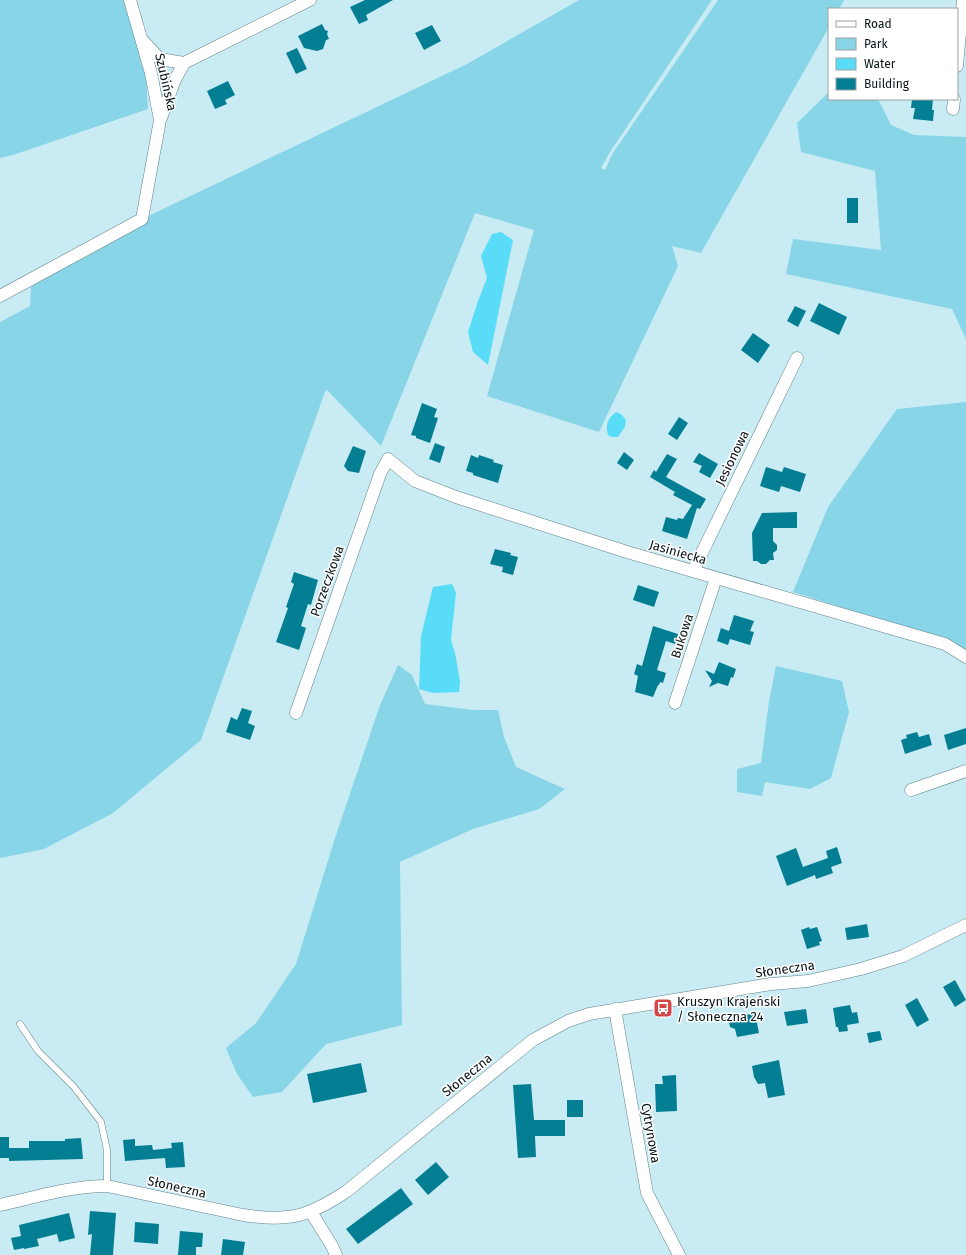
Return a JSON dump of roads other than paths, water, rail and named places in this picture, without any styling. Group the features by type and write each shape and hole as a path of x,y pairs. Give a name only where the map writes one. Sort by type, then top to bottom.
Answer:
{"street":[{"name":"Szubińska","path":"0,296 71,256 142,219 160,120 151,73 130,0"},
{"path":"160,120 174,82 184,63 310,0"},
{"path":"958,55 963,0"},
{"path":"142,40 160,59 184,63"},
{"name":"Jesionowa","path":"692,571 797,358"},
{"name":"Jasiniecka","path":"388,459 415,481 456,497 627,552 945,644 966,657"},
{"name":"Porzeczkowa","path":"296,713 380,474 388,459"},
{"name":"Bukowa","path":"676,703 716,578"},
{"path":"911,790 966,772"},
{"name":"Słoneczna","path":"0,1205 62,1190 87,1186 107,1186 243,1216 286,1218 311,1212 324,1206 355,1185 488,1075 533,1040 568,1020 615,1009 771,984 808,981 861,970 903,956 966,925"},
{"name":"Cytrynowa","path":"615,1009 647,1193 679,1255"},
{"path":"311,1212 336,1255"}],"lane":[{"path":"20,1024 38,1051 74,1087 101,1122 107,1150 107,1186"}],"water":[{"path":"501,232 513,240 488,365 473,352 468,332 487,278 481,256 492,234"},
{"path":"616,412 621,414 626,420 625,427 618,437 611,437 608,435 607,425 609,419"},
{"path":"452,584 456,593 451,640 460,681 459,692 433,693 419,689 421,636 433,587"}],"place":[{"name":"Kruszyn Krajeński / Słoneczna 24","path":"663,1008"}]}
